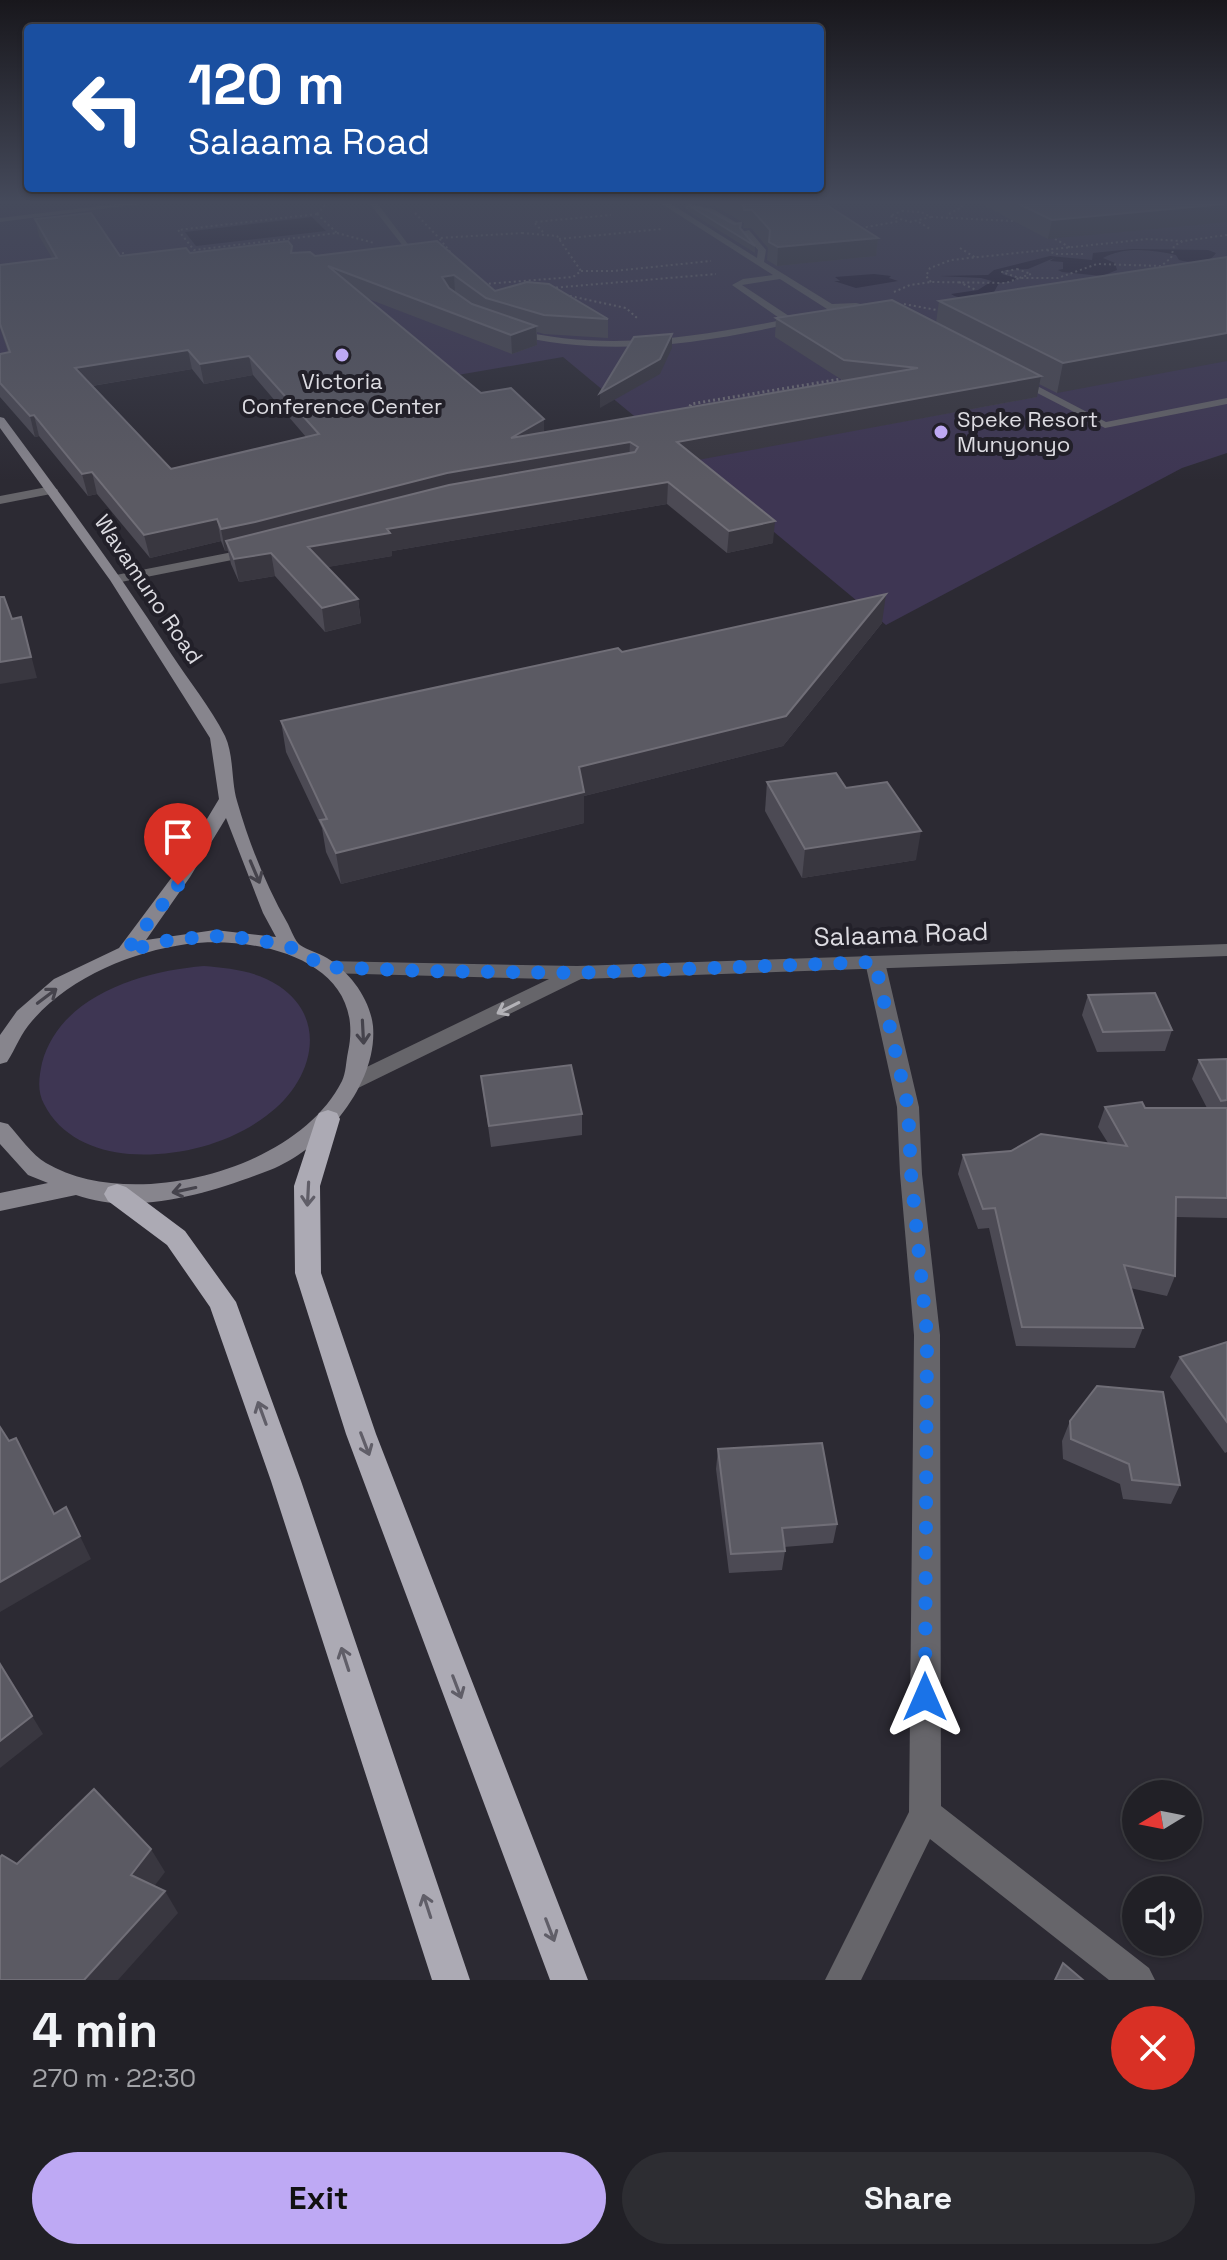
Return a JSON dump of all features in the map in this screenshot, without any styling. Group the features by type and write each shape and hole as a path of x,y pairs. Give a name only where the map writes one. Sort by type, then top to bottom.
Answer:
{"highway":[{"path":"328,1119 307,1186 308,1273 361,1434 569,1980"},
{"path":"117,1194 176,1238 222,1302 286,1481 451,1980"}],"main road":[{"name":"Wavamuno Road","path":"0,420 116,579 218,738 228,799 247,855 272,913 292,948"},
{"path":"126,951 162,908 228,799"},
{"path":"0,1057 6,1041 36,1004 77,974 126,951 170,940 213,936 255,939 292,948 326,967 350,989 363,1017 364,1049 354,1082 328,1119 287,1152 235,1177 176,1192 117,1194 75,1186 43,1173 18,1155 0,1130"},
{"path":"0,1202 75,1186"}],"street":[{"path":"0,500 52,490"},
{"name":"Salaama Road","path":"326,967 577,973 1227,950"},
{"path":"843,1980 925,1814 927,1335 911,1174 908,1107 875,962"},
{"name":"Salaama Road","path":"354,1082 577,973"},
{"path":"925,1814 1137,1980"}],"lane":[{"path":"753,296 790,321"},
{"path":"812,296 830,307"},
{"path":"496,327 560,345 603,346 706,337 790,321 830,307 856,306 889,312"},
{"path":"1002,371 1105,425 1227,401"},
{"path":"116,579 261,551"}],"path":[{"path":"567,296 626,308 644,325"},
{"path":"896,301 939,311 952,318"},
{"path":"939,311 951,309"},
{"path":"687,413 691,404 857,376"},
{"path":"784,388 793,394"}],"shaded area":[{"path":"0,296 1227,296 1227,453 1182,468 886,625 563,357 446,377 248,333 0,373"},
{"path":"204,966 243,971 270,981 295,1000 305,1017 310,1034 309,1052 304,1070 282,1103 235,1135 201,1147 165,1153 129,1154 103,1149 79,1140 59,1125 42,1099 39,1079 52,1040 66,1020 85,1004 131,981"}],"building":[{"path":"0,296 365,296 481,393 511,388 544,419 511,438 918,368 844,360 776,318 892,300 1041,376 677,442 775,521 729,531 668,482 387,529 390,533 308,547 358,599 322,608 271,553 234,559 226,541 449,485 635,452 638,447 630,442 447,473 221,529 217,519 144,535 92,472 82,474 34,415 30,416 0,383 0,354 10,352 0,324","holes":["188,350 200,364 249,356 319,434 171,469 75,368"]},
{"path":"409,296 461,296 472,304 536,326 511,335"},
{"path":"484,296 570,296 608,319 544,315"},
{"path":"969,296 1227,296 1227,333 1063,363 939,301"},
{"path":"672,334 660,359 600,393 634,337"},
{"path":"886,594 786,716 579,767 584,792 336,853 320,820 327,819 281,721 618,648 622,652"},
{"path":"0,597 4,597 12,619 21,617 31,657 0,662"},
{"path":"836,773 846,788 887,782 921,831 805,849 767,782"},
{"path":"1155,993 1172,1030 1103,1032 1088,995"},
{"path":"1227,1059 1227,1100 1221,1101 1199,1060"},
{"path":"571,1065 582,1114 489,1126 481,1076"},
{"path":"1142,1102 1145,1108 1227,1108 1227,1198 1176,1197 1175,1276 1124,1265 1143,1328 1022,1327 995,1208 983,1209 963,1155 1011,1151 1041,1134 1127,1146 1105,1107"},
{"path":"1227,1342 1227,1422 1180,1357"},
{"path":"1097,1386 1163,1392 1180,1485 1132,1480 1129,1464 1071,1439 1070,1421"},
{"path":"0,1427 9,1441 16,1438 54,1514 66,1507 80,1536 0,1582"},
{"path":"822,1443 837,1524 782,1528 785,1551 731,1554 718,1449"},
{"path":"0,1664 32,1716 0,1741"},
{"path":"94,1789 151,1849 131,1875 165,1891 84,1980 0,1980 0,1857 2,1855 17,1864"},
{"path":"1063,1963 1083,1980 1055,1980"}],"place":[{"name":"Victoria Conference Center","path":"342,355"},
{"name":"Speke Resort Munyonyo","path":"941,432"}],"route":[{"path":"178,885 126,951 170,940 213,936 255,939 292,948 326,967 422,971 577,973 875,962 908,1107 911,1174 927,1335 925,1697"}]}
